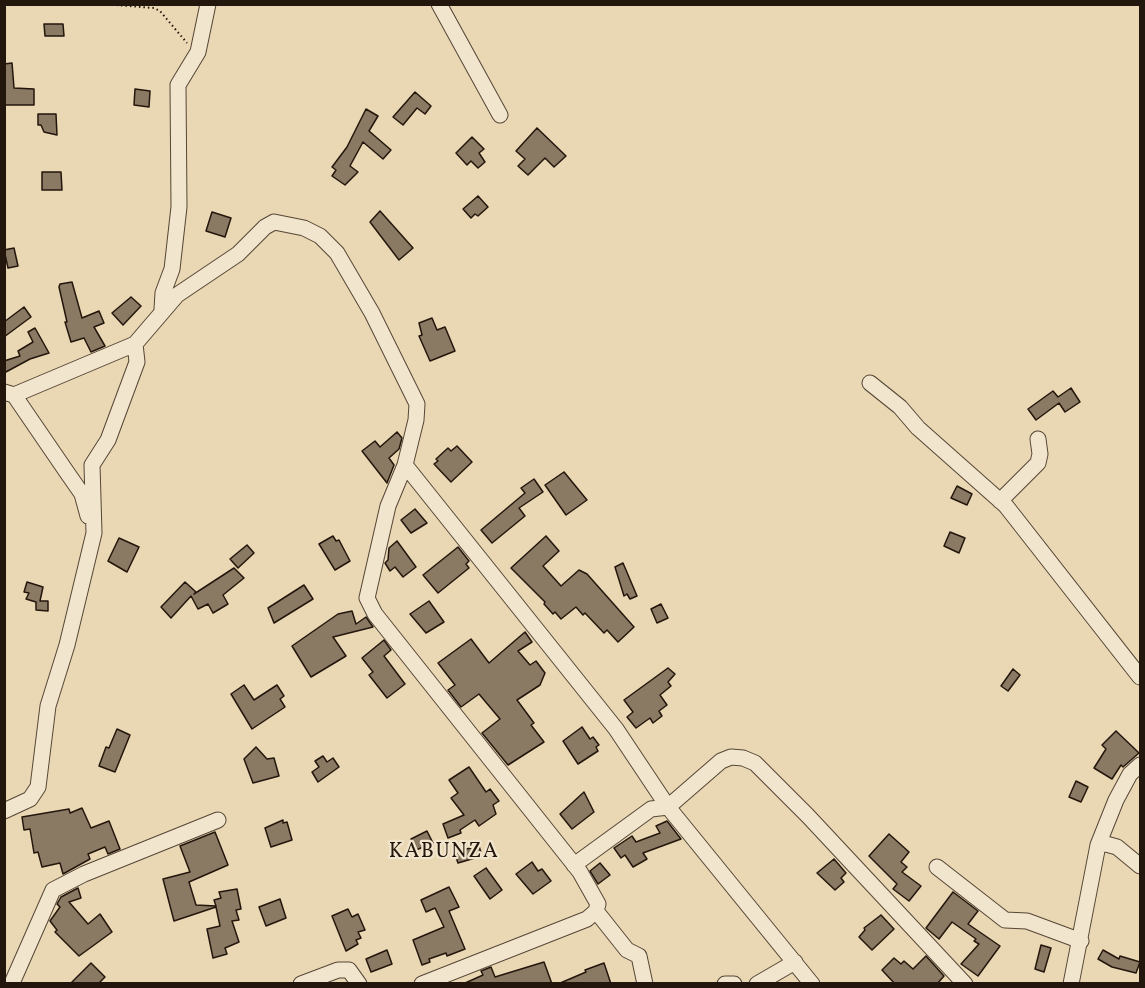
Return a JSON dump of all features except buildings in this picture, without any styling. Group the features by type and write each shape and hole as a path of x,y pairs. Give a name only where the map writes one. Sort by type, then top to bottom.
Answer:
{"street":[{"path":"162,309 163,293 172,268 179,207 177,93 181,79 197,54 208,4"},
{"path":"439,4 500,116"},
{"path":"94,533 82,494 9,394 135,344 162,309 177,295 238,254 274,222 291,224 320,236 337,253 372,313 417,404 416,420 405,465 388,506 367,598 375,614 574,866 598,904 596,911 587,919 422,984"},
{"path":"4,812 30,799 38,787 48,706 67,645 94,533 92,465 108,440 137,362 135,344"},
{"path":"870,382 900,407 918,429 1000,501 1140,677"},
{"path":"1000,501 1038,463 1040,454 1038,439"},
{"path":"405,465 616,729 668,807 812,984"},
{"path":"574,866 651,809 668,807 721,761 731,757 754,763 808,816 965,984"},
{"path":"1071,984 1098,845 1116,800 1130,774 1140,765"},
{"path":"4,975 13,983 53,890 84,874 218,820"},
{"path":"1098,845 1106,844 1117,847 1140,866"},
{"path":"937,867 1005,920 1027,921 1081,941"},
{"path":"596,911 627,950 639,957 645,984"},
{"path":"757,984 795,963"},
{"path":"301,984 338,970 349,970 355,973 359,984"},
{"path":"725,984 734,984"}],"path":[{"path":"103,4 153,8 160,11 197,54"}],"district":[{"name":"KABUNZA","path":"444,853"}]}
